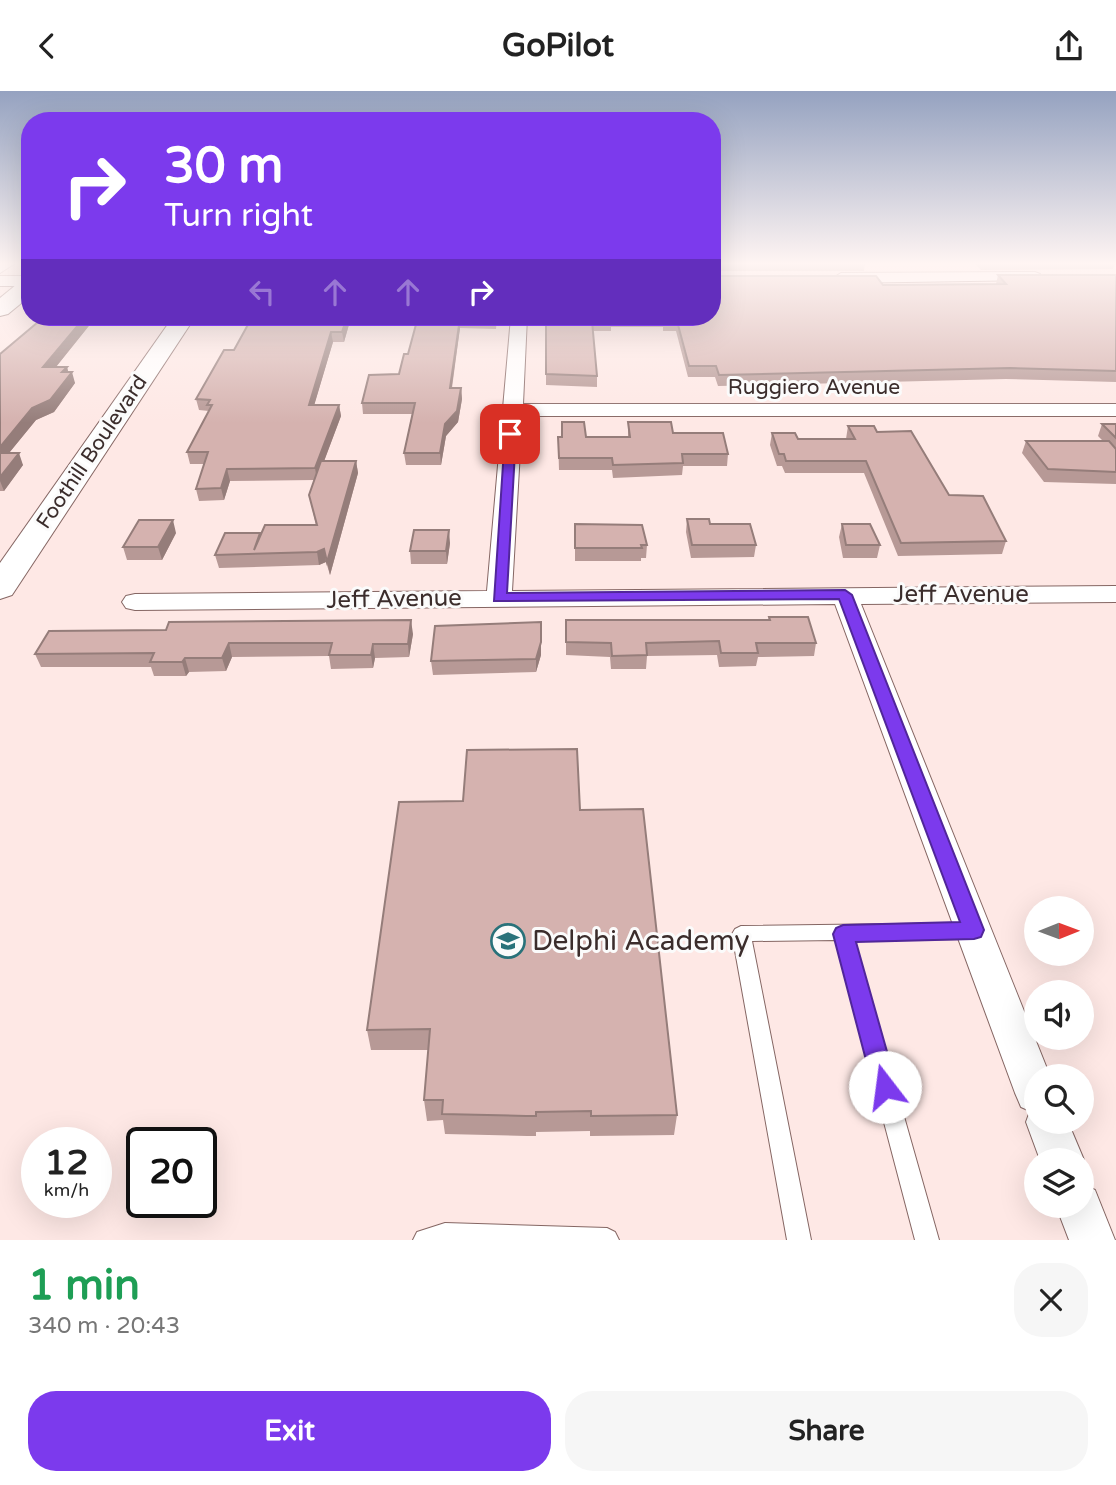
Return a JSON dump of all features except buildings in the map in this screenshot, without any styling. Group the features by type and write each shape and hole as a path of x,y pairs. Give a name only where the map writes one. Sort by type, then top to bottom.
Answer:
{"main road":[{"name":"Foothill Boulevard","path":"0,588 178,326"}],"street":[{"path":"499,598 518,326"},
{"name":"Ruggiero Avenue","path":"512,409 1116,410"},
{"name":"Jeff Avenue","path":"135,602 1116,594"},
{"path":"845,595 1025,1064"},
{"path":"1084,1218 1092,1240"}],"lane":[{"path":"799,1240 741,934 974,930"},
{"path":"843,934 927,1240"},
{"path":"425,1240 445,1235 607,1240"}],"place":[{"name":"Delphi Academy","path":"508,941"}],"route":[{"path":"510,434 499,598 845,595 974,930 843,934 885,1087"}]}
